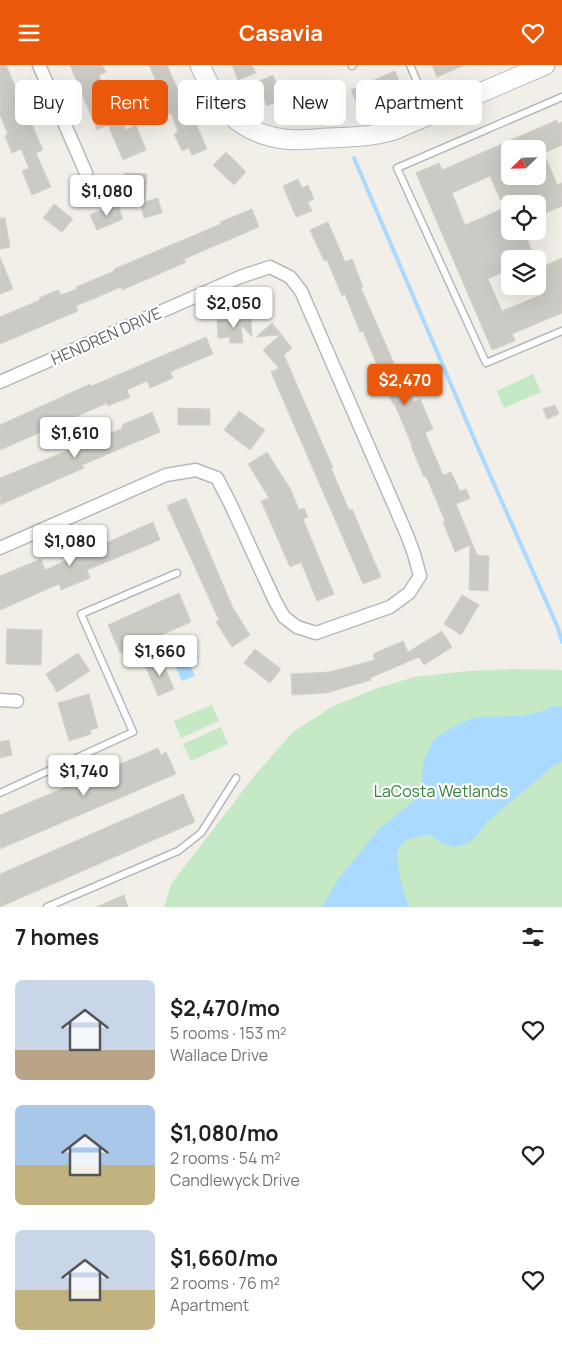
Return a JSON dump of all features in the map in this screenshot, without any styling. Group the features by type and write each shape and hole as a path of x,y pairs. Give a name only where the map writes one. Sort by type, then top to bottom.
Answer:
{"street":[{"path":"39,65 86,173"},
{"path":"200,65 214,96 232,117 256,131 285,139 379,135 402,125"},
{"path":"482,90 522,72 545,65"},
{"name":"HENDREN DRIVE","path":"0,383 240,277 270,267 290,277 301,291 407,535 420,576 409,593 390,607 316,633 297,627 284,617 217,478 196,470 166,475 0,548"},
{"path":"0,700 17,701"}],"lane":[{"path":"410,65 416,80"},
{"path":"562,97 397,168 486,363 562,331"},
{"path":"0,793 133,732 81,614 177,573"},
{"path":"46,907 178,851 200,833 236,778"}],"green space":[{"path":"533,374 541,392 504,408 497,391"},
{"name":"LaCosta Wetlands","path":"514,669 562,670 562,907 164,907 171,884 255,775 293,732 332,707 372,690 414,677 468,671"},
{"path":"212,705 219,721 181,738 174,721"},
{"path":"221,727 228,744 191,761 183,744"}],"water":[{"path":"194,646 199,657 188,661 195,676 182,681 171,657"},
{"path":"553,706 562,707 562,762 551,768 488,821 474,839 466,844 455,847 441,843 431,835 423,835 406,840 397,851 400,880 409,907 320,907 339,878 379,829 421,795 423,763 434,739 458,724 476,717 521,716 544,711"}],"building":[{"path":"0,65 6,65 15,86 15,125 32,125 43,150 36,153 51,187 32,195 22,171 29,168 21,149 12,153 5,136 8,134 0,115"},
{"path":"70,65 102,65 106,72 99,75 101,80 92,80 92,118 82,94 82,80 76,80"},
{"path":"149,65 167,65 178,90 178,125 196,125 207,149 192,155 189,148 182,151 174,134 178,132 171,113 168,114 168,80 156,80"},
{"path":"232,65 252,65 256,73 238,80"},
{"path":"432,65 465,65 437,77"},
{"path":"395,71 399,80 374,80"},
{"path":"273,75 275,80 274,103 267,106 264,99 264,80 262,80"},
{"path":"356,88 356,101 351,90"},
{"path":"557,120 558,124 562,122 562,145 546,152 546,140 511,140"},
{"path":"95,125 108,125 97,130"},
{"path":"108,125 124,125 126,130 136,125 146,150 123,160"},
{"path":"501,144 501,185 546,185 546,158 557,185 562,183 562,206 546,213 546,195 501,195 501,201 490,176 452,193 465,225 501,209 501,240 528,240 531,250 501,250 501,273 488,279 502,311 541,295 546,295 546,265 562,258 562,313 512,334 515,341 492,350 416,173 439,163 442,170"},
{"path":"226,152 246,172 234,185 213,165"},
{"path":"125,173 147,174 145,200 123,198"},
{"path":"298,179 302,188 308,185 314,199 308,202 312,211 296,217 283,186"},
{"path":"158,198 162,213 144,218 140,203"},
{"path":"117,203 123,219 97,230 90,215"},
{"path":"54,204 73,219 62,232 43,218"},
{"path":"252,209 259,227 184,259 186,262 150,278 122,290 121,287 76,306 78,311 0,344 0,317 58,290 61,295 77,289 76,287 114,271 114,269"},
{"path":"0,218 5,218 10,247 0,249"},
{"path":"328,222 345,262 352,259 363,287 361,288 396,368 399,367 414,402 420,399 433,429 425,433 443,475 451,472 460,491 466,489 470,498 456,504 477,555 489,556 488,591 469,590 470,545 455,552 443,522 445,521 426,476 424,477 363,331 360,332 345,294 342,296 327,260 324,261 310,230"},
{"path":"0,257 13,289 0,294"},
{"path":"251,318 252,337 241,325 243,343 230,343 230,337 218,338 217,320"},
{"path":"272,323 292,348 284,355 349,510 352,509 381,577 363,584 271,372 279,368 263,350 280,335 256,337"},
{"path":"206,337 213,354 170,372 173,378 150,388 147,381 127,390 130,397 108,406 107,403 0,450 0,425 90,384 92,386"},
{"path":"555,405 559,414 547,419 543,409"},
{"path":"178,408 210,409 210,425 178,425"},
{"path":"239,411 265,430 250,450 224,430"},
{"path":"152,412 160,432 82,465 84,468 0,505 0,478 123,428 122,425"},
{"path":"267,452 291,490 299,510 304,508 308,517 303,519 334,594 317,601 301,562 290,567 261,501 269,498 248,464"},
{"path":"186,498 233,608 250,635 232,647 216,622 219,620 167,506"},
{"path":"153,522 160,540 87,570 90,578 61,590 59,584 0,610 0,576 41,559 45,570"},
{"path":"179,593 191,622 120,653 108,625"},
{"path":"462,595 479,605 461,635 444,624"},
{"path":"7,629 42,630 41,665 6,664"},
{"path":"442,631 452,647 424,665 419,657 370,678 371,680 326,693 292,695 291,674 329,672 375,660 373,654 403,641 408,652"},
{"path":"255,649 281,669 270,683 244,663"},
{"path":"78,653 90,671 57,692 46,674"},
{"path":"161,658 174,689 158,696 145,665"},
{"path":"89,694 98,728 90,730 91,734 69,741 58,703"},
{"path":"9,740 12,755 0,758 0,742"},
{"path":"158,748 161,755 166,752 176,774 0,849 0,815"},
{"path":"183,794 195,822 0,907 0,874"},
{"path":"124,895 128,907 96,907"}],"waterway":[{"path":"354,158 482,457 558,628 562,642"}]}
